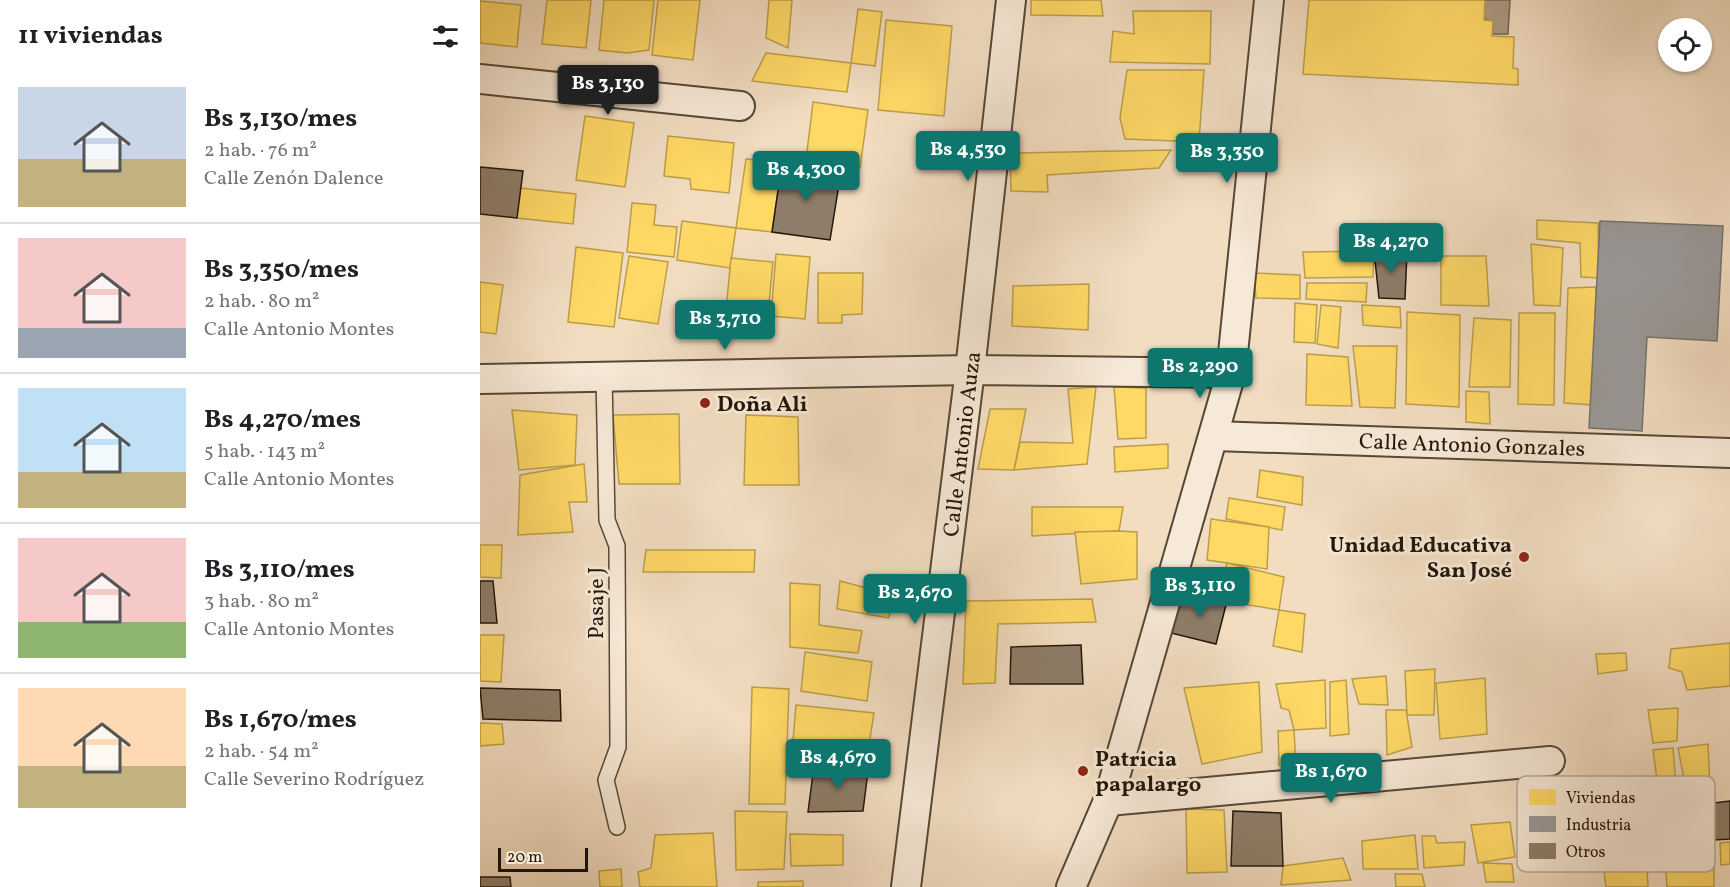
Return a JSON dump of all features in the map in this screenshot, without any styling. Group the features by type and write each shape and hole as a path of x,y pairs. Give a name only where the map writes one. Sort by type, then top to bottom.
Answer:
{"street":[{"name":"Calle Antonio Auza","path":"906,887 970,370 1011,0"},
{"path":"1071,887 1107,801 1231,373 1269,0"},
{"path":"480,79 740,106"},
{"path":"480,379 970,370 1231,373"},
{"name":"Calle Antonio Gonzales","path":"1214,436 1730,453"},
{"path":"1107,801 1550,761"}],"lane":[{"name":"Pasaje J","path":"604,377 608,520 616,546 618,747 606,780 617,827"}],"shaded area":[{"path":"1483,0 1510,0 1508,34 1486,34"}],"building: Viviendas":[{"path":"547,0 591,0 586,48 542,44"},
{"path":"604,0 654,0 649,50 627,53 599,50"},
{"path":"658,0 700,0 693,60 652,55"},
{"path":"769,0 792,0 788,48 766,38"},
{"path":"1031,0 1101,0 1103,16 1031,15"},
{"path":"1309,0 1485,0 1484,20 1493,21 1492,36 1514,37 1513,68 1518,69 1518,85 1303,74"},
{"path":"480,1 521,5 517,47 480,43"},
{"path":"858,9 882,12 875,66 851,63"},
{"path":"1133,11 1211,11 1210,64 1110,62 1113,31 1134,34"},
{"path":"886,20 952,26 944,116 878,110"},
{"path":"766,53 851,63 847,92 752,81"},
{"path":"1127,70 1204,70 1199,142 1125,139 1120,118"},
{"path":"813,102 868,110 860,168 806,160"},
{"path":"585,116 634,123 625,187 576,180"},
{"path":"668,136 734,143 729,193 691,189 690,179 664,176"},
{"path":"1171,150 1159,168 1047,175 1048,192 1011,191 1010,153"},
{"path":"746,159 782,163 772,232 736,228"},
{"path":"520,188 576,194 573,224 517,218"},
{"path":"632,203 656,205 654,225 677,227 674,257 627,252"},
{"path":"1537,220 1598,223 1599,278 1581,277 1580,243 1537,239"},
{"path":"682,221 736,228 730,268 677,260"},
{"path":"1531,244 1563,248 1560,306 1534,305"},
{"path":"576,247 623,253 614,327 568,322"},
{"path":"1374,251 1373,277 1305,278 1303,252"},
{"path":"776,254 810,257 805,319 771,316"},
{"path":"629,256 668,262 658,324 619,318"},
{"path":"1441,256 1486,256 1489,306 1441,305"},
{"path":"731,258 773,262 767,324 725,320"},
{"path":"818,273 863,273 862,314 842,315 842,323 818,323"},
{"path":"1254,273 1300,275 1300,299 1256,298"},
{"path":"480,282 503,285 496,334 480,332"},
{"path":"1307,283 1367,283 1366,302 1306,299"},
{"path":"1089,284 1088,330 1012,326 1013,286"},
{"path":"1596,287 1593,405 1564,403 1568,288"},
{"path":"1295,303 1317,305 1315,343 1294,342"},
{"path":"1321,305 1341,307 1338,348 1317,344"},
{"path":"1362,305 1400,307 1401,328 1363,325"},
{"path":"1407,312 1460,315 1459,407 1406,404"},
{"path":"1519,313 1555,313 1554,405 1518,404"},
{"path":"1474,318 1511,320 1510,387 1469,387"},
{"path":"1353,346 1397,346 1395,408 1360,407"},
{"path":"1307,354 1348,357 1352,406 1306,405"},
{"path":"1096,387 1087,464 1014,470 1020,442 1073,443 1068,389"},
{"path":"1114,387 1146,388 1146,438 1118,439"},
{"path":"1466,391 1489,392 1490,424 1466,422"},
{"path":"990,409 1026,409 1014,470 978,469"},
{"path":"512,410 577,415 575,465 519,470"},
{"path":"679,414 680,484 619,484 613,415"},
{"path":"746,415 798,417 799,485 744,485"},
{"path":"1168,444 1168,468 1115,472 1114,447"},
{"path":"584,464 587,502 569,502 573,532 518,535 520,475"},
{"path":"1260,470 1303,477 1302,505 1257,497"},
{"path":"1229,498 1285,507 1282,530 1226,519"},
{"path":"1032,507 1123,507 1119,531 1032,536"},
{"path":"1211,519 1269,527 1267,569 1207,560"},
{"path":"1075,532 1137,532 1137,579 1081,584"},
{"path":"480,545 502,545 501,578 480,577"},
{"path":"646,550 755,550 754,572 643,572"},
{"path":"1227,563 1284,577 1279,610 1218,600"},
{"path":"840,581 893,595 889,618 837,609"},
{"path":"790,583 820,585 819,625 862,631 858,653 790,647"},
{"path":"1092,599 1096,622 998,624 995,683 963,684 966,601"},
{"path":"1279,610 1305,614 1302,652 1273,646"},
{"path":"480,635 504,635 501,682 480,681"},
{"path":"1730,643 1730,686 1687,690 1682,672 1669,668 1671,649"},
{"path":"805,652 872,662 867,701 801,691"},
{"path":"1626,653 1627,670 1598,674 1596,654"},
{"path":"1435,669 1434,715 1407,715 1405,671"},
{"path":"1386,676 1388,705 1359,704 1352,679"},
{"path":"1485,678 1487,734 1440,739 1436,683"},
{"path":"1325,680 1326,728 1294,730 1289,710 1281,708 1276,684"},
{"path":"1346,680 1349,734 1330,736 1330,682"},
{"path":"1259,682 1262,752 1202,764 1184,688"},
{"path":"752,687 789,689 785,804 749,804"},
{"path":"796,705 874,713 867,757 792,753"},
{"path":"1678,708 1677,741 1653,743 1648,710"},
{"path":"1386,710 1406,710 1412,747 1387,755"},
{"path":"480,723 502,724 504,744 480,746"},
{"path":"1294,730 1296,768 1279,765 1278,731"},
{"path":"1708,744 1709,776 1683,776 1678,748"},
{"path":"1673,748 1675,776 1656,776 1653,750"},
{"path":"1186,809 1224,810 1227,872 1187,873"},
{"path":"735,811 787,812 784,869 736,870"},
{"path":"1510,822 1515,857 1478,863 1471,825"},
{"path":"713,833 717,887 640,887 638,872 651,868 655,835"},
{"path":"790,834 843,835 843,865 791,866"},
{"path":"1415,835 1418,869 1363,869 1362,841"},
{"path":"1422,836 1435,836 1437,843 1465,842 1464,865 1424,868"},
{"path":"1730,842 1730,864 1721,865 1720,843"},
{"path":"1343,858 1351,880 1281,885 1283,866"},
{"path":"1483,863 1512,864 1514,882 1486,882"},
{"path":"621,869 622,887 600,887 599,871"},
{"path":"1604,872 1647,872 1648,887 1606,887"},
{"path":"1666,872 1714,872 1714,887 1667,887"},
{"path":"1395,874 1422,874 1425,887 1396,887"},
{"path":"803,881 803,887 758,887 758,882"}],"building: Industria":[{"path":"1600,221 1723,226 1717,341 1647,337 1642,431 1589,428"}],"building: Otros":[{"path":"782,163 841,172 830,240 772,232"},
{"path":"480,167 523,171 517,218 480,214"},
{"path":"1374,251 1407,252 1405,299 1379,298"},
{"path":"480,581 493,581 497,623 480,623"},
{"path":"1184,592 1227,601 1216,644 1171,633"},
{"path":"1081,645 1083,684 1010,684 1011,647"},
{"path":"480,688 560,690 561,721 483,719"},
{"path":"814,766 868,771 863,811 808,812"},
{"path":"1730,801 1730,839 1715,840 1715,803"},
{"path":"1233,811 1281,813 1283,866 1231,866"},
{"path":"480,877 510,877 511,887 480,887"}],"place":[{"name":"Doña Ali","path":"705,403"},
{"name":"Unidad Educativa San José","path":"1524,557"},
{"name":"Patricia papalargo","path":"1083,771"}]}
